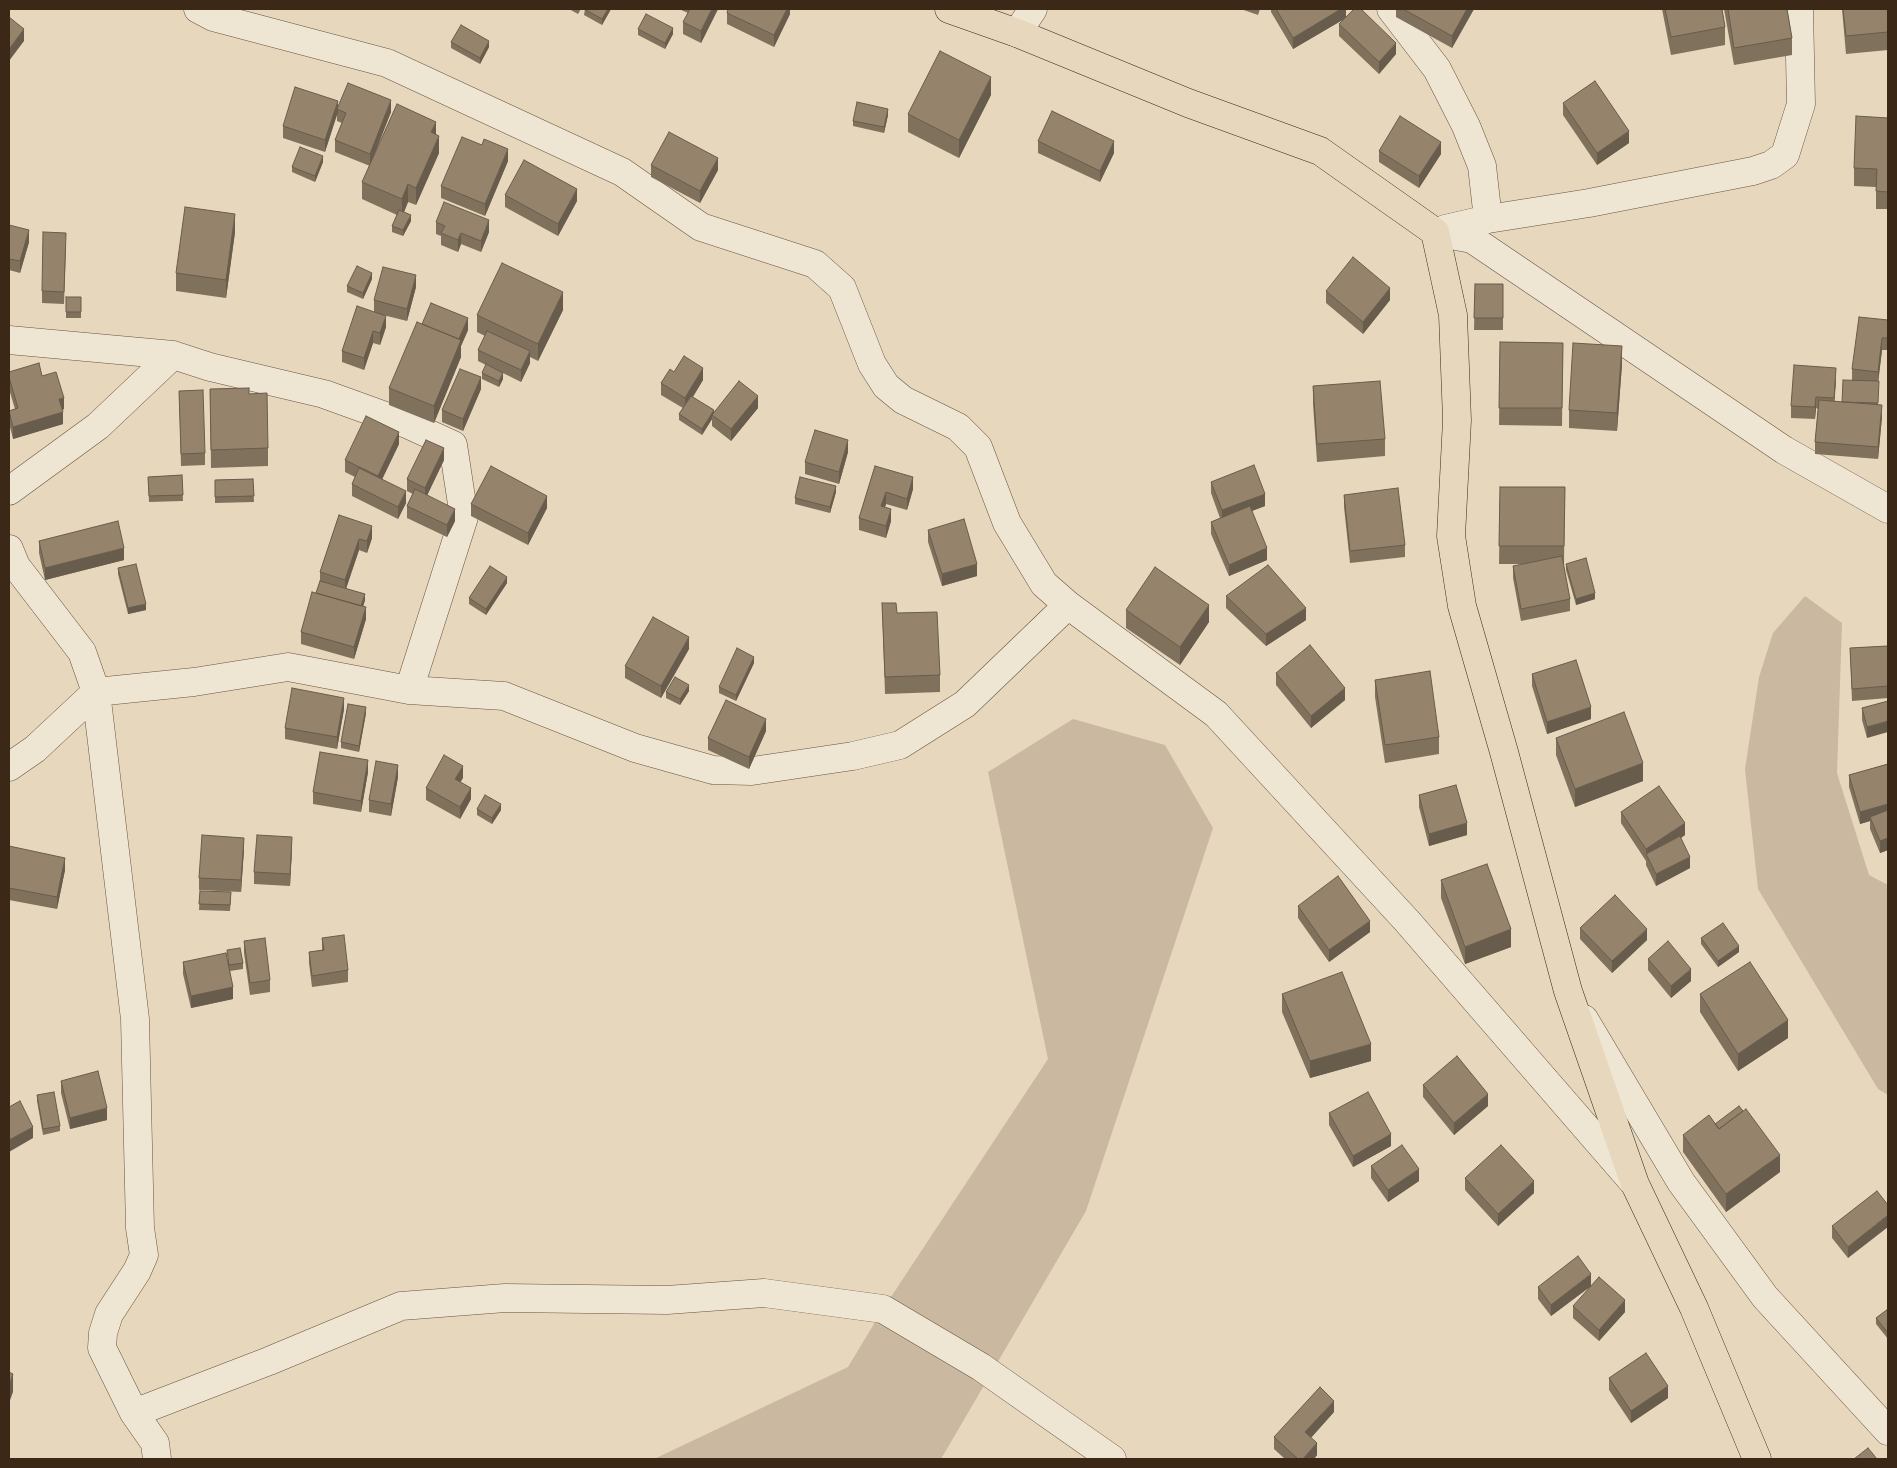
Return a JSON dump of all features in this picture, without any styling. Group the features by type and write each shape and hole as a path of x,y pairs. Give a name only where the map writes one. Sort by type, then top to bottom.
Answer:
{"main road":[{"path":"948,9 1017,33 1188,103 1320,152 1435,232 1453,315 1456,420 1452,536 1462,606 1507,761 1568,991 1635,1184 1694,1308 1757,1459"}],"street":[{"path":"1017,33 1033,9"},
{"path":"1391,9 1437,68 1466,126 1482,166 1488,220"},
{"path":"1435,232 1488,220 1589,203 1753,171 1771,165 1785,155 1801,104 1799,9"},
{"path":"209,12 387,63 622,172 701,227 815,264 842,288 872,364 886,386 903,400 958,427 978,447 1007,523 1044,584 1068,605 1216,714 1407,921 1635,1184"},
{"path":"1435,232 1472,239 1784,450 1888,509"},
{"path":"9,340 173,355 210,367 324,394 407,424 453,445 464,517 409,690"},
{"path":"9,491 98,426 173,355"},
{"path":"9,549 16,566 82,652 96,692 135,1018 140,1228 144,1255 137,1271 108,1314 103,1333 102,1348 134,1413 156,1443 158,1459"},
{"path":"9,767 35,749 96,692 194,682 288,667 409,690 504,696 635,748 713,770 752,770 853,756 900,745 965,704 1068,605"},
{"path":"1568,991 1686,1190 1765,1297 1888,1431"},
{"path":"134,1413 268,1361 401,1306 505,1298 667,1300 764,1294 883,1309 981,1367 1112,1459"}],"shaded area":[{"path":"1805,596 1842,623 1837,773 1869,875 1888,885 1888,1095 1878,1089 1758,889 1745,769 1759,677 1773,633"},
{"path":"1073,719 1165,745 1213,828 1086,1211 941,1459 654,1459 848,1367 883,1309 1048,1059 988,772"}],"building":[{"path":"584,9 608,9 602,19"},
{"path":"690,9 712,9 701,31 683,22"},
{"path":"728,9 787,9 774,35 727,13"},
{"path":"1276,9 1341,9 1293,38"},
{"path":"1354,9 1361,9 1396,43 1379,62 1339,24"},
{"path":"1403,9 1467,9 1452,36"},
{"path":"1665,9 1722,9 1725,27 1671,37"},
{"path":"1728,9 1787,9 1792,38 1734,48"},
{"path":"1843,9 1888,9 1888,32 1846,36"},
{"path":"646,14 673,28 665,43 638,29"},
{"path":"9,17 24,29 9,49"},
{"path":"461,25 489,41 480,58 451,42"},
{"path":"940,51 991,77 959,140 908,114"},
{"path":"1595,81 1629,131 1597,153 1563,103"},
{"path":"348,83 391,100 370,154 335,140 346,113 337,109"},
{"path":"295,87 338,101 325,140 283,126"},
{"path":"857,102 888,109 884,127 853,121"},
{"path":"397,104 436,122 431,132 439,136 416,188 408,184 402,199 362,182"},
{"path":"1052,111 1114,141 1100,171 1038,141"},
{"path":"1400,116 1441,142 1419,176 1379,151"},
{"path":"1856,116 1888,118 1888,192 1876,191 1877,169 1854,168"},
{"path":"669,132 718,158 700,191 651,165"},
{"path":"462,137 482,145 484,139 508,149 485,204 441,186"},
{"path":"300,147 323,156 315,176 292,167"},
{"path":"524,160 577,189 558,224 505,195"},
{"path":"444,202 489,220 481,241 461,233 458,240 441,233 445,226 436,222"},
{"path":"185,207 235,214 226,280 176,273"},
{"path":"399,210 411,215 403,230 392,226"},
{"path":"9,225 29,230 20,261 9,259"},
{"path":"43,232 66,233 64,292 42,291"},
{"path":"1353,257 1390,288 1363,322 1326,291"},
{"path":"502,263 563,292 538,344 477,315"},
{"path":"357,266 372,273 363,293 347,286"},
{"path":"383,267 416,275 407,309 374,300"},
{"path":"1475,284 1503,284 1503,318 1474,318"},
{"path":"66,297 81,297 81,312 66,312"},
{"path":"431,303 468,318 459,339 422,324"},
{"path":"357,306 386,316 380,333 373,331 364,358 342,351"},
{"path":"1859,317 1888,320 1888,338 1882,338 1878,372 1852,369"},
{"path":"417,322 461,340 434,406 389,388"},
{"path":"487,331 530,351 521,370 478,350"},
{"path":"1500,342 1563,343 1562,408 1499,408"},
{"path":"1573,343 1622,346 1617,413 1569,410"},
{"path":"684,356 703,368 685,398 661,383 670,369 674,372"},
{"path":"39,363 42,376 56,372 64,398 59,399 63,412 13,427 9,411 18,408 9,372"},
{"path":"486,364 503,373 499,381 482,373"},
{"path":"1794,365 1836,368 1834,398 1816,397 1815,407 1791,406"},
{"path":"460,369 481,377 463,419 442,410"},
{"path":"1843,380 1879,381 1878,403 1842,402"},
{"path":"739,381 758,396 731,429 712,415"},
{"path":"1380,381 1385,439 1317,444 1313,386"},
{"path":"249,388 249,394 267,393 268,448 211,450 210,389"},
{"path":"203,390 205,453 181,454 179,391"},
{"path":"691,396 714,410 702,429 679,414"},
{"path":"1819,400 1882,405 1878,447 1815,442"},
{"path":"366,416 399,432 378,476 345,460"},
{"path":"815,430 848,440 839,472 805,462"},
{"path":"426,440 444,448 425,488 407,479"},
{"path":"1254,465 1265,494 1222,510 1211,482"},
{"path":"491,466 547,496 528,533 471,504"},
{"path":"875,466 913,477 907,499 886,492 881,506 891,509 886,526 859,518"},
{"path":"359,468 406,491 398,507 352,484"},
{"path":"182,475 183,495 149,496 148,477"},
{"path":"800,477 836,486 830,507 795,498"},
{"path":"253,479 254,496 215,497 215,480"},
{"path":"1500,487 1565,487 1564,546 1499,546"},
{"path":"1398,488 1405,545 1350,551 1344,495"},
{"path":"415,489 455,509 447,525 407,506"},
{"path":"1250,506 1267,548 1229,565 1211,522"},
{"path":"339,515 372,526 367,541 359,539 345,580 320,572"},
{"path":"964,519 977,564 942,574 928,530"},
{"path":"118,521 124,548 45,568 39,541"},
{"path":"1562,556 1570,599 1521,609 1513,566"},
{"path":"1586,558 1595,593 1576,599 1566,564"},
{"path":"136,564 146,604 128,608 118,568"},
{"path":"1268,565 1306,608 1266,634 1226,596"},
{"path":"490,566 507,577 486,609 469,598"},
{"path":"1155,567 1209,605 1180,647 1126,610"},
{"path":"320,581 365,594 361,606 316,593"},
{"path":"312,592 366,607 354,647 301,632"},
{"path":"882,603 896,603 897,613 937,612 940,675 885,677"},
{"path":"653,617 689,637 661,686 625,666"},
{"path":"1310,645 1345,688 1311,716 1276,673"},
{"path":"1888,646 1888,686 1852,689 1850,648"},
{"path":"737,648 754,657 736,695 719,687"},
{"path":"1576,660 1591,707 1547,722 1532,674"},
{"path":"1430,671 1439,737 1385,745 1375,680"},
{"path":"675,677 689,685 680,699 666,692"},
{"path":"292,688 344,698 337,737 285,728"},
{"path":"726,700 766,719 749,757 708,738"},
{"path":"1888,701 1888,721 1867,727 1862,708"},
{"path":"348,704 366,707 359,746 341,742"},
{"path":"1624,712 1643,763 1575,789 1556,738"},
{"path":"320,752 368,760 361,801 313,792"},
{"path":"444,755 463,766 455,779 471,788 460,807 426,788"},
{"path":"376,761 398,765 391,804 369,800"},
{"path":"1888,764 1888,804 1860,812 1849,775"},
{"path":"1456,785 1467,823 1429,834 1419,795"},
{"path":"1659,786 1685,823 1646,849 1621,812"},
{"path":"485,795 501,804 492,818 477,809"},
{"path":"1888,810 1888,838 1880,841 1870,817"},
{"path":"202,835 244,838 241,880 199,878"},
{"path":"257,835 292,837 290,874 254,872"},
{"path":"1680,836 1690,857 1656,874 1646,854"},
{"path":"9,846 65,858 57,897 9,888"},
{"path":"1487,864 1511,929 1465,947 1441,880"},
{"path":"1338,876 1370,921 1329,950 1298,906"},
{"path":"200,891 231,892 230,905 199,904"},
{"path":"1615,895 1647,929 1612,961 1580,928"},
{"path":"1723,923 1739,946 1718,961 1701,938"},
{"path":"344,935 348,970 312,976 309,952 324,950 322,938"},
{"path":"265,938 270,980 250,983 244,941"},
{"path":"1668,941 1691,969 1671,986 1648,959"},
{"path":"240,948 243,963 229,965 227,950"},
{"path":"226,953 233,987 191,996 183,962"},
{"path":"1750,962 1788,1020 1738,1054 1700,994"},
{"path":"1342,972 1371,1044 1310,1061 1282,994"},
{"path":"1457,1056 1488,1094 1454,1123 1423,1085"},
{"path":"98,1071 107,1108 70,1118 61,1081"},
{"path":"54,1092 60,1126 43,1129 37,1095"},
{"path":"1368,1092 1391,1134 1353,1156 1329,1113"},
{"path":"20,1101 33,1127 9,1140 9,1107"},
{"path":"1739,1106 1743,1111 1719,1129 1715,1124"},
{"path":"1746,1109 1780,1155 1726,1194 1683,1135 1709,1115 1719,1129"},
{"path":"1402,1145 1419,1169 1388,1190 1371,1166"},
{"path":"1501,1145 1534,1181 1498,1214 1465,1178"},
{"path":"1877,1191 1888,1205 1888,1215 1848,1247 1832,1226"},
{"path":"1578,1256 1591,1274 1551,1305 1538,1287"},
{"path":"1599,1277 1625,1300 1599,1330 1573,1306"},
{"path":"1888,1309 1888,1333 1876,1318"},
{"path":"1646,1353 1668,1386 1631,1411 1609,1378"},
{"path":"9,1372 13,1374 9,1386"},
{"path":"1320,1387 1334,1401 1305,1432 1317,1443 1303,1459 1298,1459 1274,1437"},
{"path":"1868,1448 1877,1459 1854,1459"}]}
